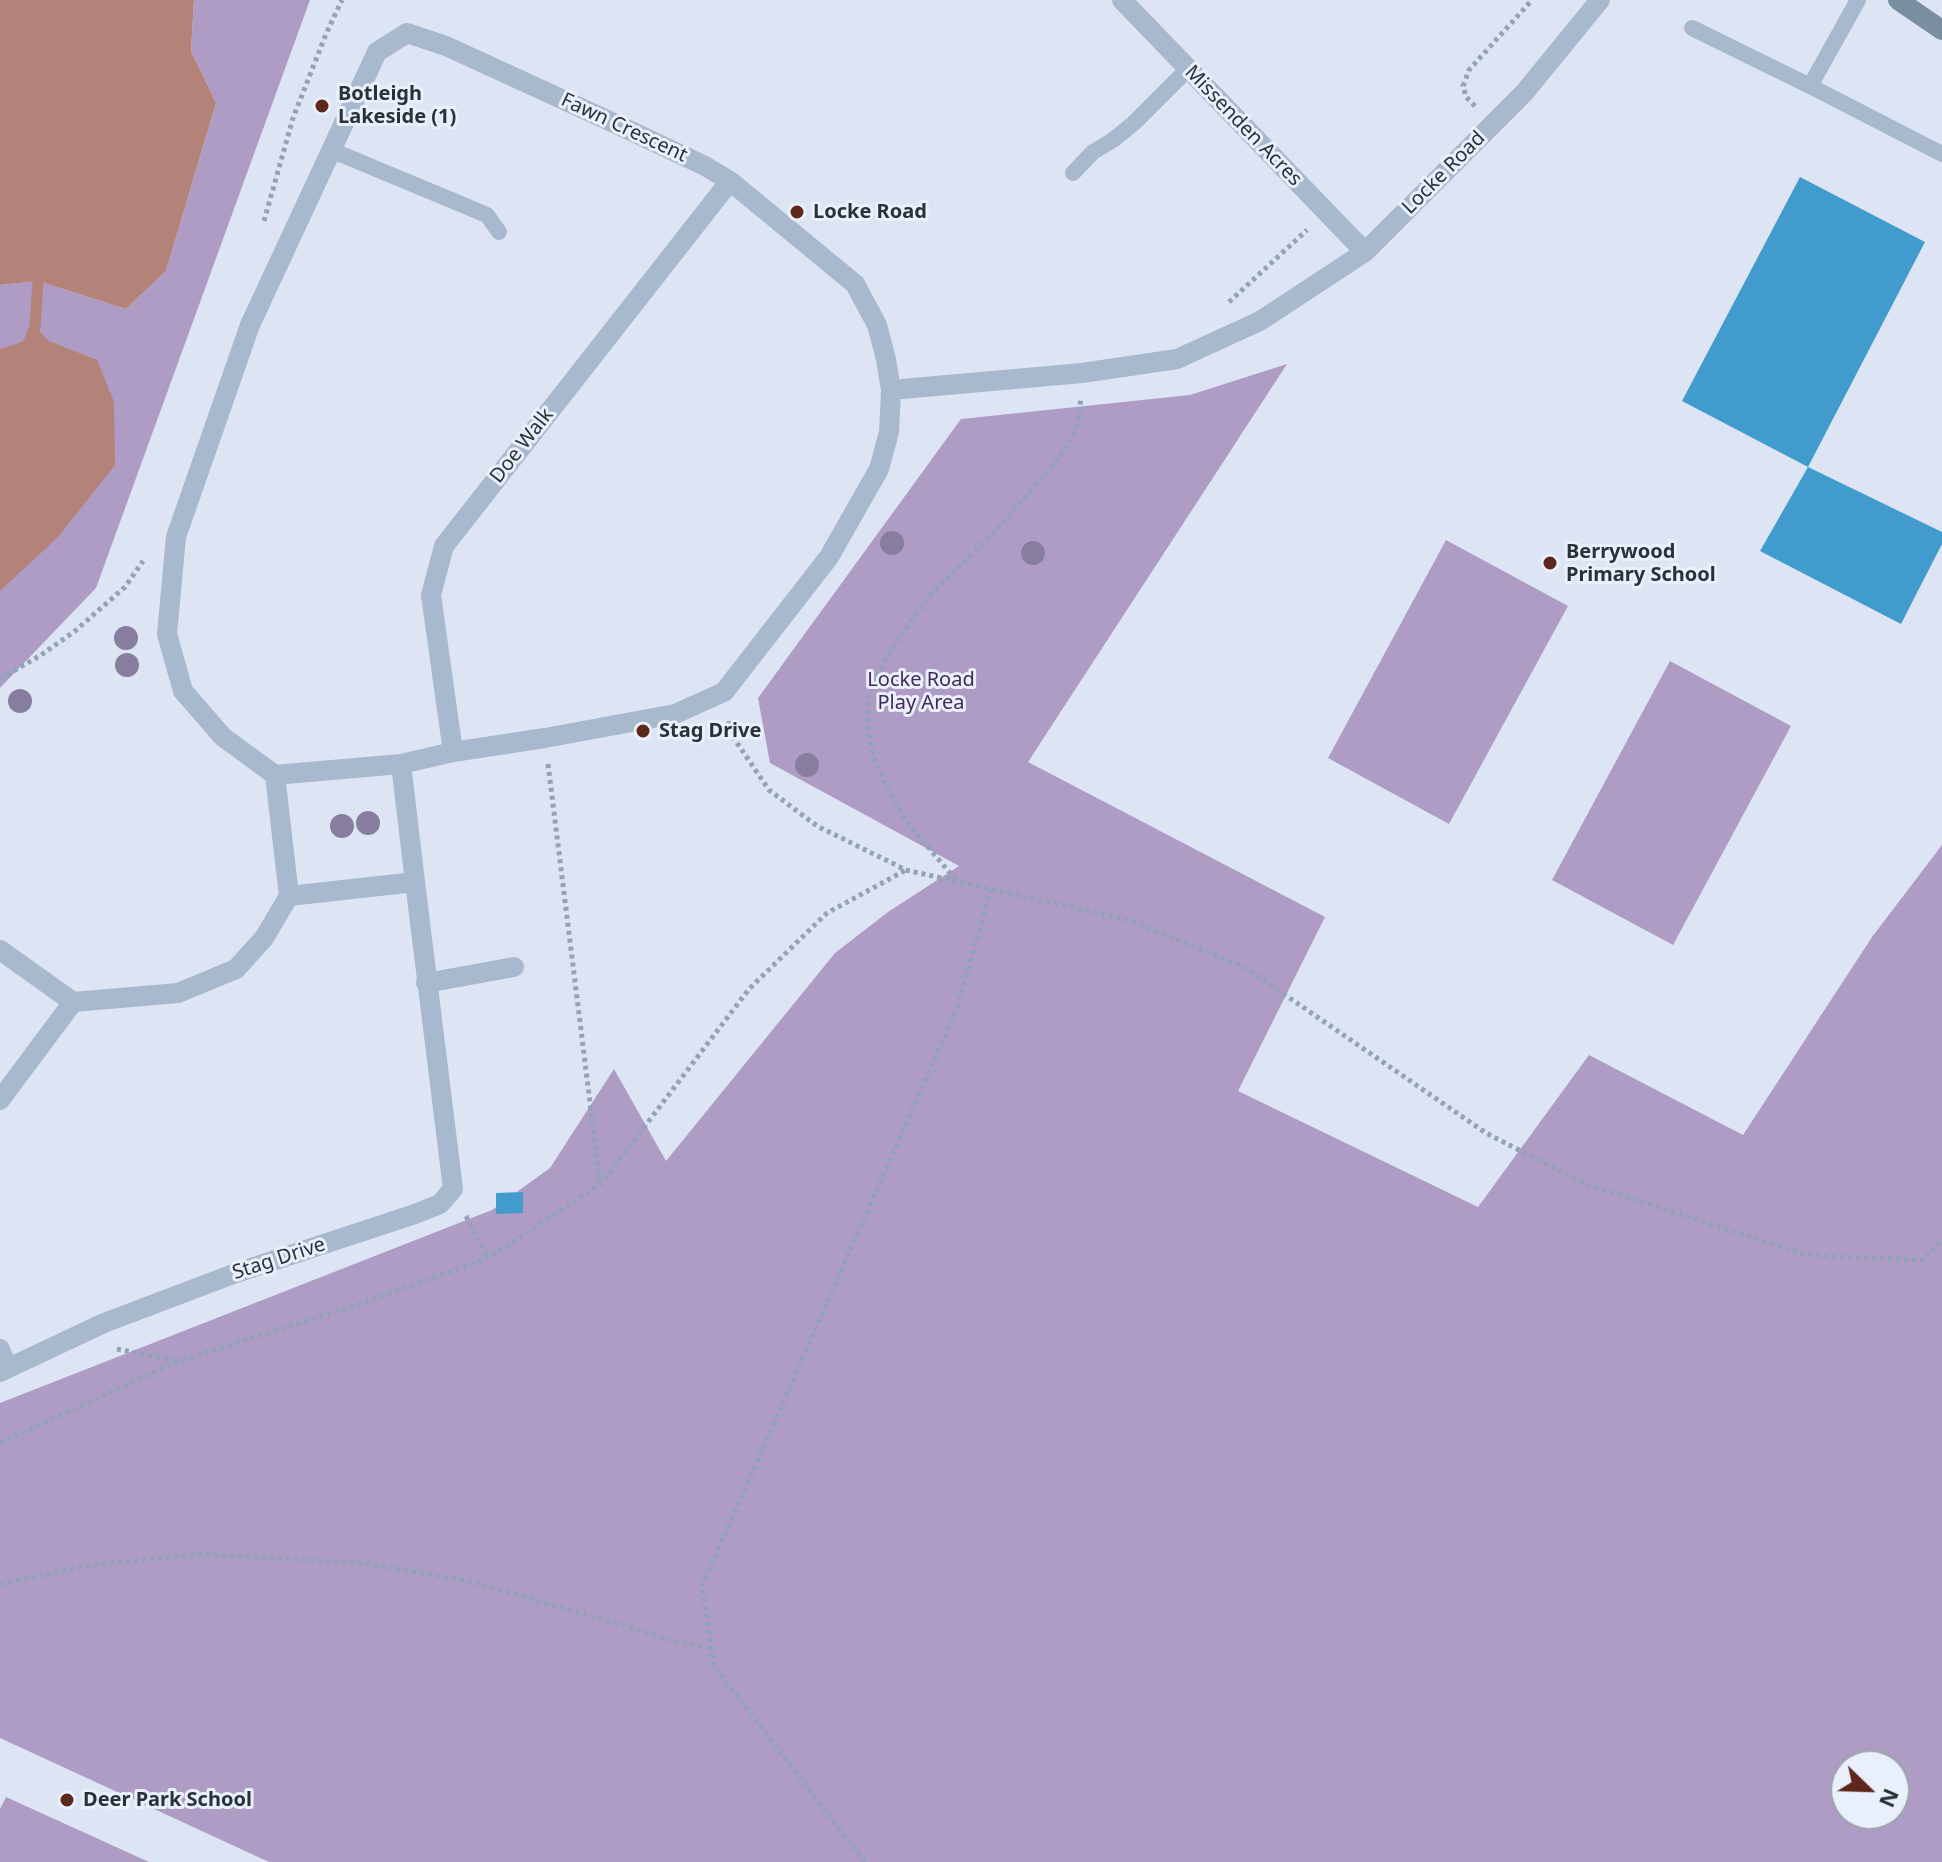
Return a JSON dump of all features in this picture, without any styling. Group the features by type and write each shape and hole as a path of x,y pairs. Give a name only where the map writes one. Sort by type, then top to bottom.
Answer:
{"street":[{"name":"Missenden Acres","path":"1122,0 1365,252"},
{"name":"Locke Road","path":"891,390 1082,373 1177,359 1260,321 1365,252 1524,93 1600,0"},
{"path":"1898,0 1942,30"},
{"name":"Fawn Crescent","path":"407,33 446,46 705,166 730,181 855,284 877,325 891,390 889,432 879,469 829,557 724,692 675,714 453,752 401,764 275,775 223,737 183,691 167,634 176,537 250,325 331,150 377,52 407,33"},
{"name":"Doe Walk","path":"453,752 431,595 444,546 730,181"},
{"path":"401,764 453,1189"},
{"path":"0,950 73,1002 178,993 236,969 264,938 289,896 275,775"},
{"path":"289,896 415,882"},
{"path":"426,983 514,967"},
{"path":"0,1100 73,1002"},
{"name":"Stag Drive","path":"2,1363 236,1273 415,1214 440,1204 453,1189"}],"lane":[{"path":"1810,86 1858,0"},
{"path":"1692,28 1942,154"},
{"path":"1073,173 1093,152 1134,123 1188,69"},
{"path":"331,150 487,215 499,232"}],"path":[{"path":"1493,124 1466,97 1463,86 1469,70 1532,0"},
{"path":"1226,305 1327,213"},
{"path":"956,880 906,821 887,787 873,754 867,725 869,697 898,639 933,592 1009,516 1072,438 1078,424 1082,373"},
{"path":"724,692 731,734 769,790 817,826 906,870 1129,920 1246,968 1486,1133 1583,1183 1807,1255 1924,1260 1942,1239"},
{"path":"545,738 601,1184"},
{"path":"865,1862 714,1666 702,1586 958,1006 991,888"},
{"path":"453,1189 488,1258"},
{"path":"69,1339 179,1361"},
{"path":"0,1584 91,1565 200,1554 363,1563 469,1581 674,1641 711,1648"}],"green space":[{"path":"194,0 310,0 96,588 0,688 0,285 38,281 126,309 166,271 216,103 191,51"},
{"name":"Locke Road Play Area","path":"1287,364 1028,762 1325,917 1238,1091 1478,1207 1589,1055 1743,1135 1872,937 1942,845 1942,1862 269,1862 0,1738 0,1403 492,1210 550,1168 614,1069 666,1161 835,953 888,912 959,866 770,763 758,698 961,419 1190,395"},
{"path":"1446,540 1568,606 1449,824 1328,758"},
{"path":"1670,661 1791,726 1673,945 1552,880"},
{"path":"6,1797 149,1862 0,1862 0,1809"}],"shaded area":[{"path":"0,0 194,0 191,51 216,103 166,271 126,309 38,281 0,285"},
{"path":"35,327 49,341 97,360 114,402 115,465 58,537 0,591 0,349 22,342"}],"building":[{"path":"1800,177 1925,242 1808,467 1682,401"},
{"path":"1808,467 1942,532 1942,544 1901,624 1760,551"},
{"path":"523,1192 523,1213 496,1214 496,1193"}],"waterway":[{"path":"30,340 35,327 38,281"}],"place":[{"name":"Botleigh Lakeside (1)","path":"322,106"},
{"name":"Locke Road","path":"797,212"},
{"name":"Berrywood Primary School","path":"1550,563"},
{"name":"Stag Drive","path":"643,731"},
{"name":"Deer Park School","path":"67,1800"}]}
